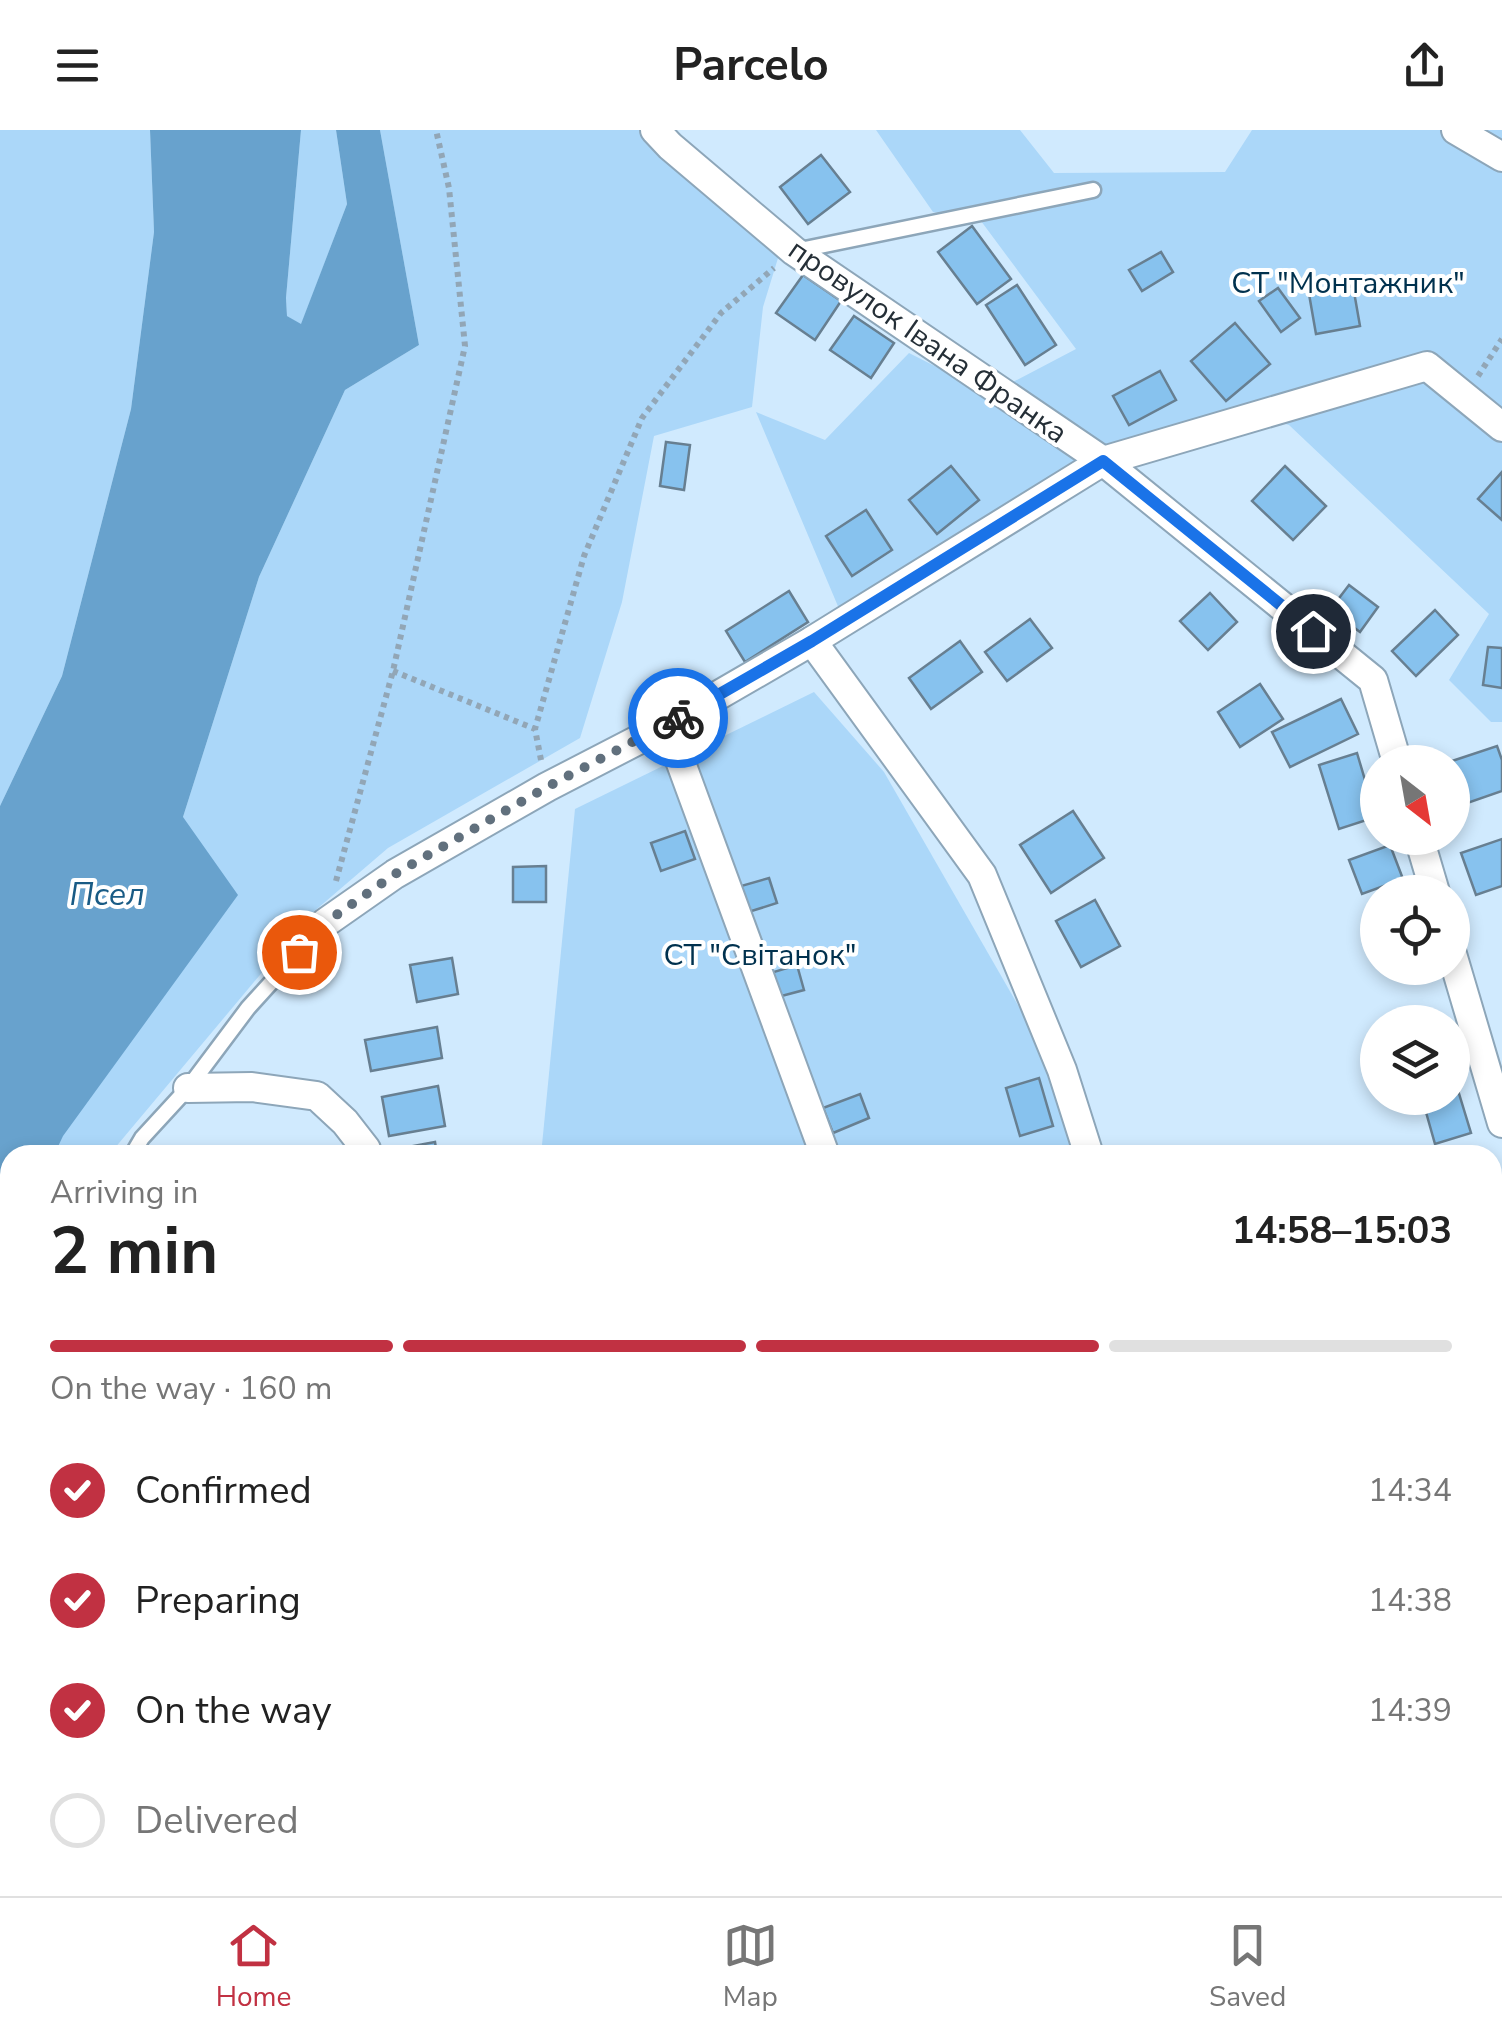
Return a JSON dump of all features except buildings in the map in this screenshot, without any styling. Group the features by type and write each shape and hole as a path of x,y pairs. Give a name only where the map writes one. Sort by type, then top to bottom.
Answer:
{"street":[{"name":"провулок Івана Франка","path":"655,130 794,251 1103,461 1373,680 1392,745"},
{"path":"1456,130 1502,157"},
{"path":"325,923 395,874 812,641 1103,461 1428,366 1502,426"},
{"path":"812,641 982,875 1062,1070 1085,1145"},
{"path":"667,725 821,1145"},
{"path":"1463,985 1496,1077 1502,1123"},
{"path":"188,1088 252,1087 317,1096 363,1145"}],"lane":[{"path":"794,251 1093,190"},
{"path":"138,1145 188,1088 248,1008 325,923"}],"path":[{"path":"325,923 393,671 466,346 449,188 436,130"},
{"path":"547,787 535,728 584,556 642,418 721,313 794,251"},
{"path":"1465,396 1502,339"},
{"path":"393,671 535,728"}],"green space":[{"path":"0,130 150,130 154,232 131,409 62,676 0,806"},
{"path":"301,130 336,130 347,204 301,325 287,316 286,298"},
{"path":"380,130 675,130 786,232 763,307 752,407 654,436 622,602 580,738 388,848 311,914 117,1145 58,1145 183,817 259,577 345,390 419,345"},
{"name":"СТ \"Монтажник\"","path":"876,130 1020,130 1054,173 1225,172 1252,130 1502,130 1502,722 1491,722 1449,680 1489,614 1289,425 1230,409 1114,446 840,611 756,412 825,440 909,353 990,394 1076,349 981,221 933,212"},
{"name":"СТ \"Світанок\"","path":"814,692 884,772 1050,1061 1072,1145 542,1145 575,809"}],"water":[{"name":"Псел","path":"150,130 301,130 286,298 287,316 301,324 347,204 336,130 380,130 419,345 345,390 259,577 183,817 238,895 59,1145 0,1145 0,806 62,676 131,409 154,232"}],"way so far":[{"path":"299,952 325,923 395,874 678,718"}],"route":[{"path":"678,718 812,641 1103,461 1313,631"}]}
